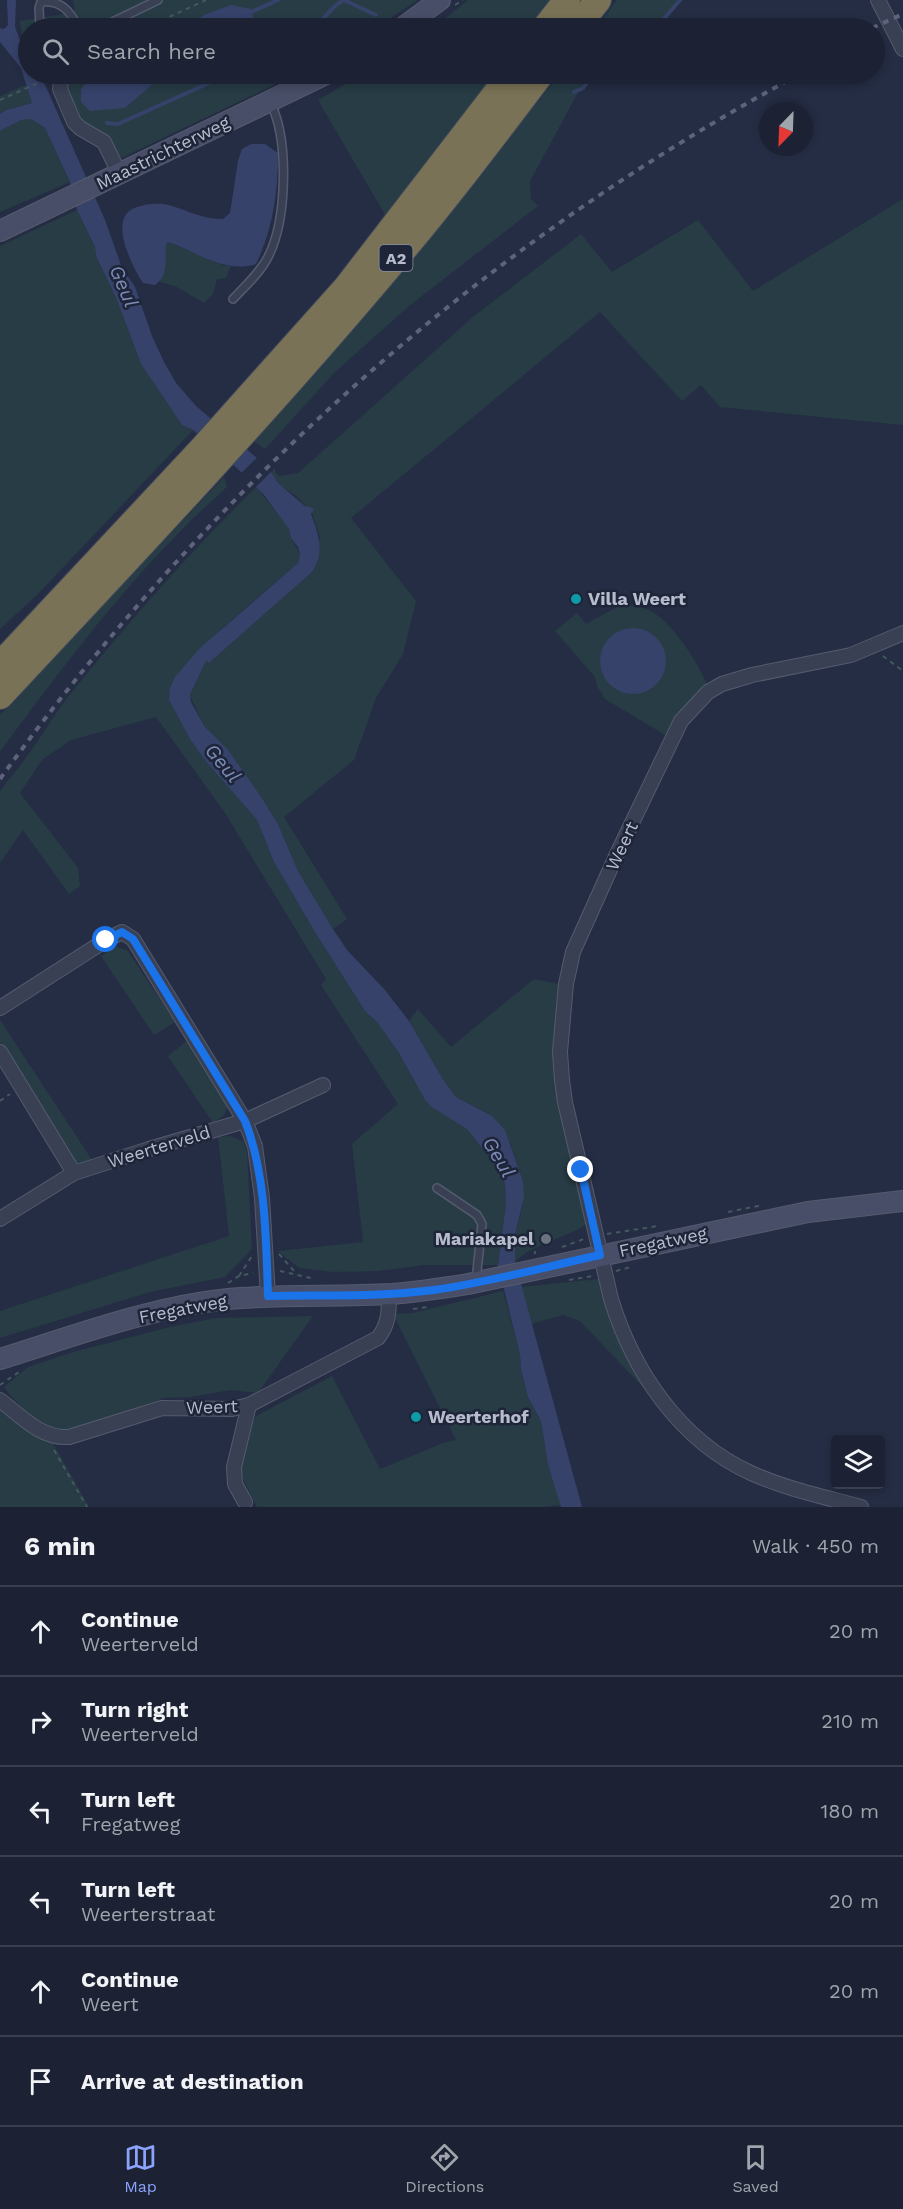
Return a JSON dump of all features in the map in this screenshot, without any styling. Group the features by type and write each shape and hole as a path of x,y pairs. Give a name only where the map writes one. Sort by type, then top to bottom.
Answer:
{"highway":[{"path":"553,18 567,0"},
{"path":"584,18 598,0"},
{"name":"A2","path":"236,427 503,84"},
{"name":"A2","path":"0,696 210,455 400,254 533,84"},
{"name":"A2","path":"0,665 210,455"},
{"name":"A2","path":"0,655 23,640"}],"street":[{"path":"416,18 440,0"},
{"path":"878,0 903,49"},
{"path":"60,84 60,89 74,122 104,142 120,175"},
{"name":"Maastrichterweg","path":"0,231 306,84"},
{"name":"Weert","path":"861,1507 771,1481 728,1461 685,1426 655,1391 636,1361 619,1326 565,1102 560,1052 566,984 573,952 681,721 708,692 722,684 752,675 851,655 903,633"},
{"path":"0,1008 106,940 122,932 133,939 245,1121 255,1146 262,1198 268,1296"},
{"path":"0,1052 74,1173"},
{"name":"Weerterveld","path":"0,1219 74,1173 245,1121 323,1085"},
{"name":"Fregatweg","path":"0,1359 177,1308 228,1299 388,1294 434,1290 485,1281 533,1265 603,1264 808,1212 903,1201"},
{"name":"Weert","path":"45,1434 69,1437 162,1408 232,1409 249,1404 378,1338 388,1318 388,1294"},
{"path":"0,1400 45,1434"},
{"path":"245,1502 235,1484 234,1467 249,1404"}],"lane":[{"path":"40,18 41,2 48,0 68,9 73,18"},
{"path":"121,18 158,0"},
{"path":"233,299 268,258 278,228 283,176 281,127 270,102"},
{"path":"437,1188 477,1215 482,1224 485,1281"}],"path":[{"path":"167,18 206,0"},
{"path":"0,100 37,84"},
{"path":"871,648 903,671"},
{"path":"533,1265 534,1242"},
{"path":"296,1273 318,1280"},
{"name":"Fregatweg","path":"231,1281 239,1276"},
{"path":"45,1434 87,1507"}],"shaded area":[{"path":"73,0 418,0 390,18 253,18 204,15 199,18 77,18"},
{"path":"468,0 558,0 544,18 446,18"},
{"path":"617,0 681,0 666,18 604,18"},
{"path":"64,14 66,18 39,18"},
{"path":"66,84 86,84 81,90 143,92 153,84 276,84 121,158 110,141 81,121 67,92"},
{"path":"345,84 495,84 387,218 318,100"},
{"path":"552,84 583,84 530,181 531,199 538,206 409,306 335,372 265,449 252,440 391,285"},
{"path":"26,85 32,103 6,110 0,114 0,96"},
{"path":"31,119 45,128 70,182 0,212 0,131 20,120"},
{"path":"903,199 903,425 720,407 701,385 682,401 600,312 351,518 416,601 403,654 376,698 354,760 284,817 347,919 333,929 298,871 278,824 228,751 205,727 190,696 206,661 209,663 312,572 320,537 312,513 296,496 277,483 271,472 275,468 279,476 298,473 473,317 581,234 612,272 698,220 753,291"},
{"path":"77,210 95,247 96,256 117,300 141,364 182,425 193,430 39,593 0,629 0,246"},
{"path":"168,242 223,265 231,266 226,278 217,279 213,294 204,303 175,286 160,282"},
{"path":"224,477 227,487 164,548 135,580 52,682 0,752 0,715"},
{"path":"256,487 290,529 291,538 300,554 298,563 220,630 169,700 190,739 257,820 274,862 316,934 365,1011 377,1022 399,1053 425,1100 467,1129 500,1171 505,1184 506,1203 498,1265 425,1265 378,1271 334,1272 299,1268 278,1251 363,1242 352,1144 398,1104 321,985 326,979 225,813 156,717 71,740 42,760 20,793 78,868 80,886 69,894 23,830 0,863 0,791 67,698 112,644 158,590"},
{"path":"628,605 651,611 669,626 692,656 707,684 667,736 605,699 597,686 595,677 555,631 577,613 586,624 617,607"},
{"path":"116,947 127,950 175,1022 154,1035 101,956"},
{"path":"534,979 559,984 554,1051 555,1084 564,1116 586,1225 531,1250 515,1262 515,1235 523,1204 523,1181 511,1145 504,1130 492,1116 456,1097 409,1021 418,1009 451,1047"},
{"path":"0,1020 92,1160 78,1165 72,1158 0,1042"},
{"path":"187,1041 229,1105 224,1115 213,1123 168,1056"},
{"path":"231,1136 244,1142 247,1152 252,1249 225,1277 150,1292 0,1338 0,1311 229,1236 218,1137"},
{"path":"599,1279 614,1327 658,1403 580,1321 563,1315 531,1324 521,1287"},
{"path":"503,1291 520,1355 528,1397 541,1421 548,1465 561,1505 544,1507 257,1507 240,1473 247,1434 256,1416 332,1376 380,1469 443,1443 456,1440 393,1314 413,1313"},
{"path":"313,1316 258,1393 231,1390 190,1397 164,1398 74,1430 64,1430 53,1428 37,1419 14,1400 4,1387 28,1367 73,1352 170,1327 216,1318"},
{"path":"0,1409 42,1439 53,1443 89,1507 0,1507"}],"water":[{"path":"7,0 16,0 15,27 18,35 18,64 0,42 0,28 4,29 8,25"},
{"path":"231,5 251,9 253,17 199,18"},
{"name":"Geul","path":"26,84 45,84 105,220 122,268 135,287 152,336 176,383 196,406 257,458 277,482 306,507 314,509 311,514 320,551 312,572 209,663 206,661 190,695 191,702 205,727 228,750 262,798 278,824 298,871 347,950 385,990 409,1021 456,1097 492,1116 505,1130 523,1181 524,1197 515,1235 515,1262 582,1507 561,1507 548,1465 541,1421 528,1397 521,1369 520,1355 498,1265 506,1203 505,1184 500,1171 467,1129 433,1108 425,1100 399,1053 377,1022 365,1011 316,934 274,862 257,820 205,760 190,739 169,700 170,688 175,677 200,648 298,563 300,554 289,529 264,495 193,430 182,425 141,364 117,300 96,256 95,247 77,210 70,182 45,128 31,119 21,120 0,131 0,114 6,110 32,103"},
{"path":"85,84 153,84 125,108 90,111 81,102 81,89"},
{"path":"251,144 265,144 278,153 273,210 267,237 256,264 233,266 222,264 168,242 162,277 155,285 143,283 124,242 123,220 128,212 143,205 161,204 208,218 223,219 230,213 242,149"},
{"path":"633,628 646,631 656,638 663,648 666,661 663,674 656,684 646,691 633,694 620,691 610,684 603,674 600,661 603,648 610,638 620,631"}],"pier":[{"path":"259,456 273,470 254,489 240,474"}],"waterway":[{"path":"249,13 278,0"},
{"path":"324,18 344,0 376,15"},
{"path":"665,18 680,0"},
{"path":"107,123 118,124 207,84"},
{"path":"574,92 586,84"}],"railway":[{"path":"885,22 903,14"},
{"path":"0,779 82,672 169,570 262,472 360,381 463,295 571,215 683,141 783,84"}],"place":[{"name":"Villa Weert","path":"576,599"},
{"name":"Mariakapel","path":"546,1239"},
{"name":"Weerterhof","path":"416,1417"}],"route":[{"path":"106,940 122,932 133,939 245,1121 255,1146 262,1198 268,1296 388,1294 434,1290 600,1255 581,1170"}]}
